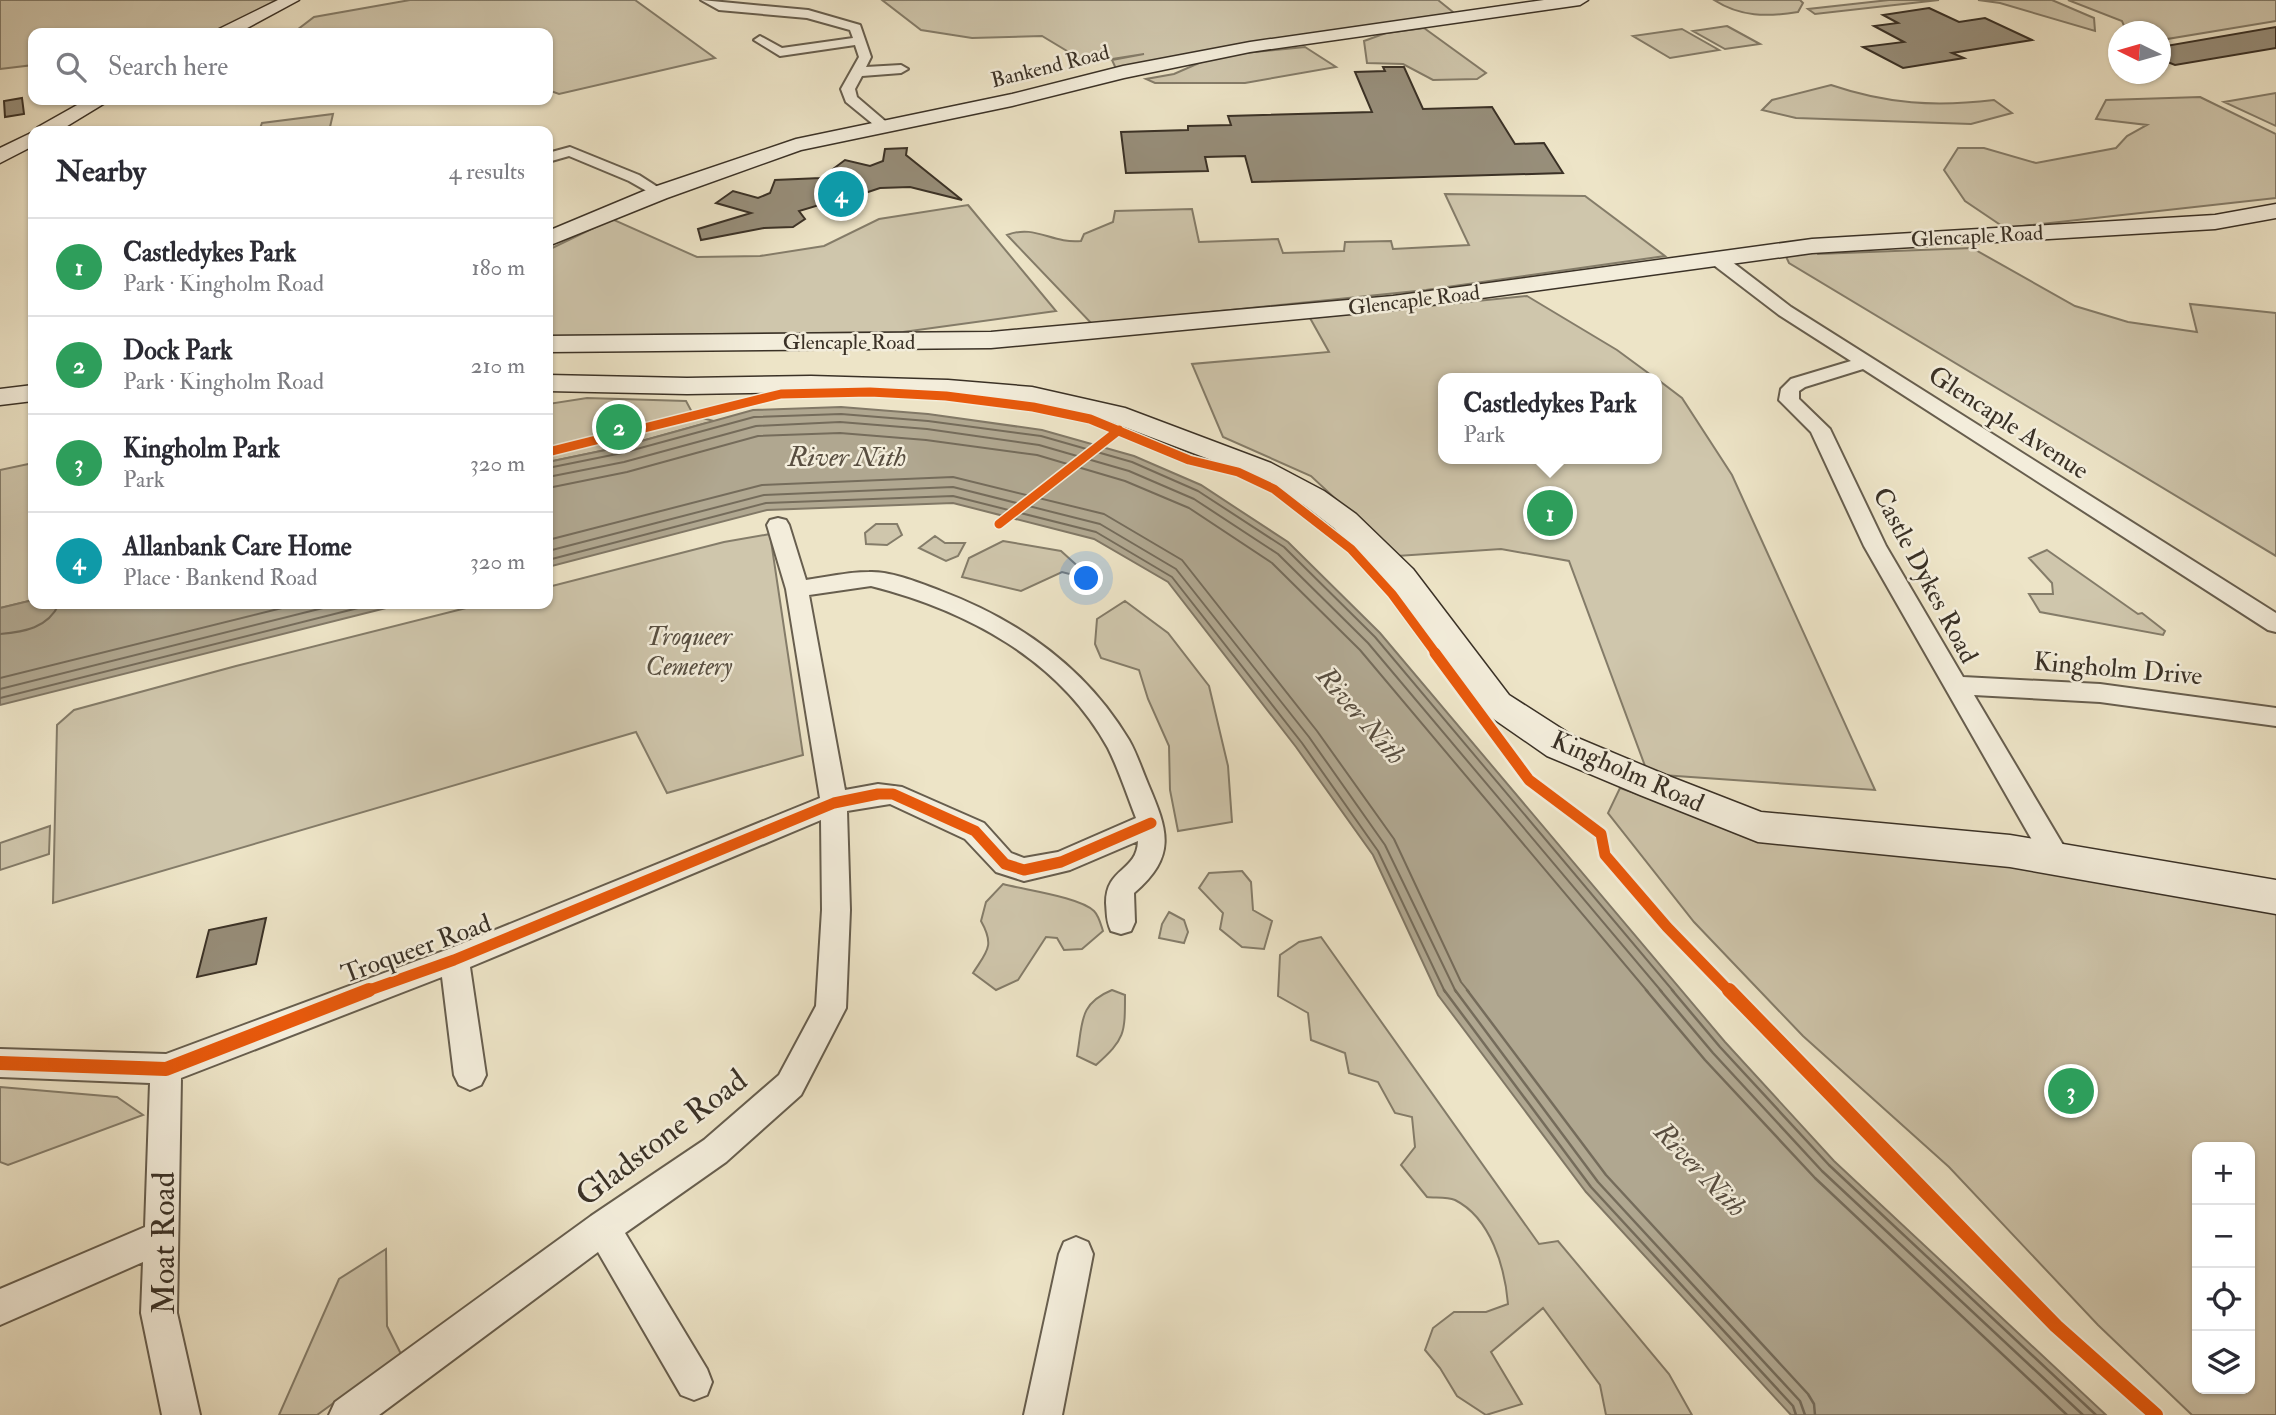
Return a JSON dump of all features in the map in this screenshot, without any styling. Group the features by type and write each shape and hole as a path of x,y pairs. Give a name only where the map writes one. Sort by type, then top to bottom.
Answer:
{"main road":[{"path":"235,28 290,0"},
{"name":"Bankend Road","path":"553,237 659,193 770,153 884,126 1012,100 1123,72 1250,47 1580,0"},
{"path":"54,126 91,105"},
{"path":"0,157 28,141"},
{"name":"Glencaple Road","path":"553,344 991,340 1393,303 1812,246 2215,222 2276,211"},
{"name":"Kingholm Road","path":"553,383 948,387 1032,395 1115,414 1261,469 1296,487 1345,521 1402,577 1497,704 1560,746 1758,827 1985,848 2276,897"},
{"path":"0,397 28,394"}],"street":[{"path":"706,0 719,6 808,14 856,28 865,57 848,89 851,99 884,126"},
{"path":"742,9 761,0"},
{"path":"760,40 774,55 860,40"},
{"path":"856,72 901,69"},
{"path":"553,156 570,151 634,178 659,193"},
{"name":"Glencaple Avenue","path":"1717,259 1785,311 2276,624"},
{"name":"Castle Dykes Road","path":"1866,362 1798,383 1790,390 1788,400 1820,429 1875,546 2058,860"},
{"name":"Gladstone Road","path":"348,1415 603,1228 715,1151 790,1085 831,1009 836,909 834,803 797,589 778,524"},
{"path":"797,589 871,579 916,590 962,608 1002,628 1043,656 1085,697 1119,745 1151,823 1151,852 1139,872 1120,888 1121,922"},
{"name":"Kingholm Drive","path":"1954,685 2100,693 2276,717"},
{"name":"Troqueer Road","path":"0,1063 166,1069 342,1000 454,960 834,803 878,794 893,794 980,835 997,858 1011,868 1034,869 1090,853 1118,836 1151,823"},
{"path":"454,960 470,1074"},
{"name":"Moat Road","path":"166,1069 159,1313 181,1415"},
{"path":"603,1228 694,1382"},
{"path":"0,1307 162,1237"},
{"path":"1042,1415 1076,1254"}],"green space":[{"path":"0,0 282,0 223,28 28,28 28,66 0,69"},
{"path":"410,0 635,0 715,58 559,94 553,92 553,28 300,28 314,17"},
{"path":"882,0 1438,0 1458,16 1117,71 1112,60 1144,54 1087,63 1042,36 972,38 921,30"},
{"path":"1714,0 1800,0 1803,3 1798,12 1765,15 1744,13"},
{"path":"1889,0 1939,0 1815,14 1808,9"},
{"path":"1978,0 2052,0 2094,18 2095,31 2000,3"},
{"path":"2068,0 2276,0 2276,21 2171,38 2171,21 2122,21"},
{"path":"1727,26 1760,44 1725,49 1693,31"},
{"path":"1424,28 1486,73 1477,79 1433,80 1403,64 1367,63 1364,41 1386,33"},
{"path":"1682,29 1719,50 1670,58 1633,36"},
{"path":"1305,47 1336,67 1245,83 1155,83 1146,79 1174,74 1215,56"},
{"path":"1831,85 1872,96 1911,102 1994,100 2012,113 1971,124 1796,118 1762,110 1772,100"},
{"path":"2276,93 2276,126 2224,102"},
{"path":"2200,97 2276,134 2276,198 2005,228 1965,201 1944,170 1958,148 1984,148 2036,163 2116,148 2127,136 2147,125 2096,119 2106,100"},
{"path":"333,114 330,126 261,126 262,123"},
{"path":"1445,194 1585,196 1665,256 1426,290 1092,324 1007,235 1026,232 1061,240 1081,241 1084,234 1113,222 1115,211 1192,209 1199,242 1278,239 1283,253 1344,251 1345,242 1391,241 1393,249 1469,245"},
{"path":"968,205 1056,311 903,332 553,336 553,248 612,219 697,257 760,256 824,246 879,219"},
{"path":"1812,246 1818,254 1972,248 2075,306 2128,322 2197,332 2190,304 2276,313 2276,556 1789,263 1783,250"},
{"path":"1527,296 1617,350 1648,373 1438,373 1438,464 1662,464 1662,383 1682,398 1732,475 1875,790 1648,774 1569,561 1501,549 1397,556 1311,476 1223,437 1192,364 1329,352 1310,318"},
{"path":"587,398 686,401 694,416 714,421 620,447 553,461 553,403"},
{"path":"28,464 28,601 0,608 0,470"},
{"path":"876,524 897,524 902,535 887,545 866,544 865,533"},
{"name":"Troqueer Cemetery","path":"770,534 803,755 667,793 636,732 53,903 57,725 74,710 462,609 553,609 553,586 724,542"},
{"path":"935,536 945,543 965,543 958,556 946,561 919,548"},
{"path":"1003,541 1061,551 1093,580 1062,572 1021,591 962,577 969,558"},
{"path":"2047,550 2138,614 2142,613 2165,631 2163,635 2040,612 2029,594 2053,594 2052,583 2029,558"},
{"path":"1125,601 1168,633 1209,686 1228,766 1232,822 1178,831 1170,790 1169,746 1148,699 1139,670 1101,658 1095,644 1097,619"},
{"path":"1620,788 1751,833 1932,850 2276,907 2276,1415 2192,1415 2098,1325 1949,1167 1803,1036 1694,922 1608,813"},
{"path":"50,826 49,854 0,870 0,843"},
{"path":"1242,871 1251,882 1253,910 1272,921 1264,949 1242,947 1220,929 1223,913 1199,888 1209,873"},
{"path":"1003,884 1065,898 1087,906 1096,913 1103,931 1082,949 1064,950 1057,938 1046,937 1018,980 996,990 973,973 988,948 988,937 981,921 986,902"},
{"path":"1169,912 1184,920 1188,932 1184,943 1159,938 1162,924"},
{"path":"1321,937 1539,1244 1558,1241 1669,1374 1692,1415 1606,1415 1600,1385 1543,1308 1491,1352 1522,1404 1486,1415 1457,1396 1425,1350 1433,1328 1454,1312 1486,1312 1508,1304 1504,1275 1494,1245 1478,1219 1455,1200 1427,1197 1401,1165 1415,1147 1412,1117 1395,1113 1378,1082 1349,1073 1345,1053 1311,1040 1308,1013 1278,996 1280,955 1299,942"},
{"path":"1112,990 1125,995 1125,1019 1118,1042 1096,1065 1077,1056 1082,1024 1093,1002"},
{"path":"0,1087 117,1097 143,1115 8,1165 0,1162"},
{"path":"386,1249 387,1326 401,1354 317,1415 279,1415 339,1279"}],"water":[{"name":"River Nith","path":"841,407 928,414 1042,430 1134,456 1201,485 1288,542 1380,633 1725,1042 1834,1161 2106,1415 1791,1415 1586,1192 1438,995 1373,855 1296,747 1168,582 1094,539 953,503 767,510 553,566 553,461 620,447 753,410"},
{"path":"28,601 28,609 382,609 0,705 0,608"}],"pier":[{"path":"1096,441 1107,445 1009,521 999,518"}],"building":[{"path":"1929,8 1959,22 1985,18 2032,40 1952,53 1964,58 1903,68 1863,47 1904,42 1874,26 1898,23 1883,15"},
{"path":"2276,27 2276,48 2175,65 2171,63 2171,45"},
{"path":"1383,67 1404,67 1423,109 1492,107 1515,144 1544,143 1563,173 1252,182 1245,156 1205,157 1208,171 1126,173 1121,132 1188,130 1188,126 1231,125 1228,116 1372,112 1355,72 1385,71"},
{"path":"22,98 24,114 5,117 4,101"},
{"path":"907,148 906,155 962,200 910,187 880,188 859,195 857,200 838,207 829,202 799,211 805,219 793,227 764,228 701,240 698,229 751,213 716,203 733,191 758,198 770,193 775,180 821,178 845,160 870,166 883,161 885,149"},
{"path":"266,918 256,964 197,977 209,930"}],"cycle path":[{"path":"553,451 781,394 870,392 946,396 1033,407 1090,419 1189,460 1238,472 1274,489 1351,549 1392,594 1529,780 1601,834 1605,855 1667,927 2056,1326 2156,1415"},
{"path":"999,524 1119,430"},
{"path":"0,1063 166,1069 342,1000 454,960 834,803 878,794 893,794 975,831 1005,864 1024,870 1041,868 1081,855 1151,823"}],"place":[{"name":"Allanbank Care Home","path":"841,194"},
{"name":"Dock Park","path":"619,427"},
{"name":"Castledykes Park","path":"1550,513"},
{"name":"Kingholm Park","path":"2071,1091"}]}
